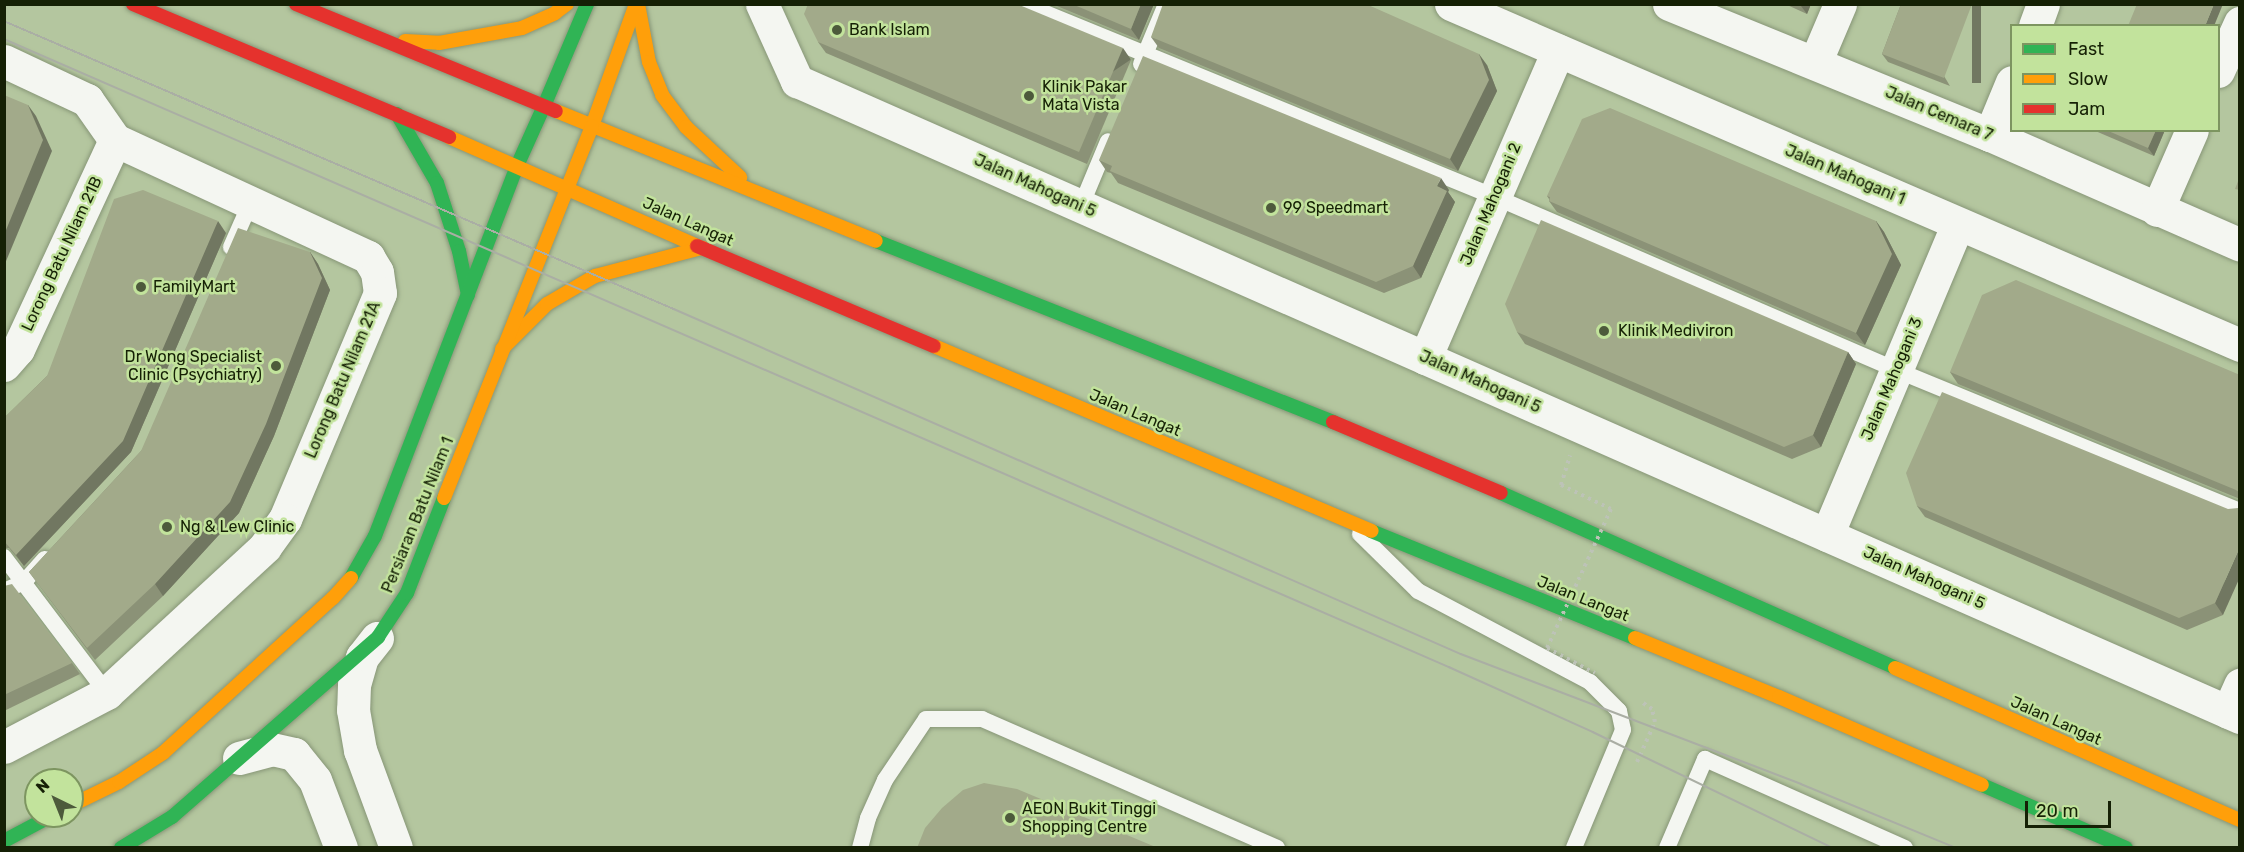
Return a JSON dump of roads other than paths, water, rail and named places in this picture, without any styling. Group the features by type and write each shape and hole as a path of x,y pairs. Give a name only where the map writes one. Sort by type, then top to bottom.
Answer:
{"main road":[{"name":"Jalan Langat","path":"133,4 397,114 566,186 702,248 1345,520 1779,697 2126,848"},
{"name":"Jalan Langat","path":"296,4 762,196 1394,446 2240,820"},
{"path":"382,40 439,43 482,37 522,28 555,14 567,4"},
{"name":"Persiaran Batu Nilam 1","path":"84,799 119,782 163,753 333,598 353,576 375,536 518,166 587,4"},
{"path":"637,4 649,62 662,95 686,127 762,196"},
{"name":"Persiaran Batu Nilam 1","path":"121,848 172,817 378,637 407,593 566,186 592,126 637,4"},
{"path":"397,114 437,183 459,251 468,295"},
{"path":"502,349 547,304 595,276 702,248"},
{"path":"4,841 28,828"}],"street":[{"name":"Jalan Mahogani 5","path":"762,4 797,81 1827,535 2236,705"},
{"name":"Jalan Mahogani 1","path":"1451,4 2240,345"},
{"name":"Jalan Cemara 7","path":"1669,4 1990,135 2157,210 2240,244"},
{"path":"1815,63 1840,4"},
{"path":"2036,24 2043,4"},
{"path":"2220,67 2240,23"},
{"name":"Jalan Mahogani 2","path":"1425,358 1558,51"},
{"name":"Lorong Batu Nilam 21A","path":"4,61 87,100 115,140 368,257 377,272 380,293 285,519 264,547 107,693 4,747"},
{"path":"1990,135 2010,87"},
{"path":"2157,210 2191,132"},
{"name":"Lorong Batu Nilam 21B","path":"4,365 18,349 115,140"},
{"name":"Jalan Mahogani 3","path":"1827,535 1958,224"},
{"path":"378,637 362,657 354,685 353,710 360,750 396,848"},
{"path":"239,758 272,749 294,754 315,780 341,848"}],"lane":[{"path":"1023,4 1495,197 1896,370 2240,511"},
{"path":"1136,76 1166,4"},
{"path":"1081,206 1113,130"},
{"path":"223,267 250,204"},
{"path":"1345,520 1418,591 1590,682 1619,711 1623,730 1574,848"},
{"path":"4,591 24,582 55,549"},
{"path":"4,557 107,693"},
{"path":"860,848 868,818 885,780 926,719 982,719 1278,848"},
{"path":"1667,848 1705,759 1905,848"}],"tram line":[{"path":"4,21 674,309 1461,654 1801,784 1956,848"},
{"path":"4,39 1449,667 1593,732 1833,848"}],"place":[{"name":"Bank Islam","path":"837,30"},
{"name":"Klinik Pakar Mata Vista","path":"1029,96"},
{"name":"99 Speedmart","path":"1271,208"},
{"name":"FamilyMart","path":"141,287"},
{"name":"Klinik Mediviron","path":"1604,331"},
{"name":"Dr Wong Specialist Clinic (Psychiatry)","path":"276,366"},
{"name":"Ng & Lew Clinic","path":"167,527"},
{"name":"AEON Bukit Tinggi Shopping Centre","path":"1010,818"}]}
